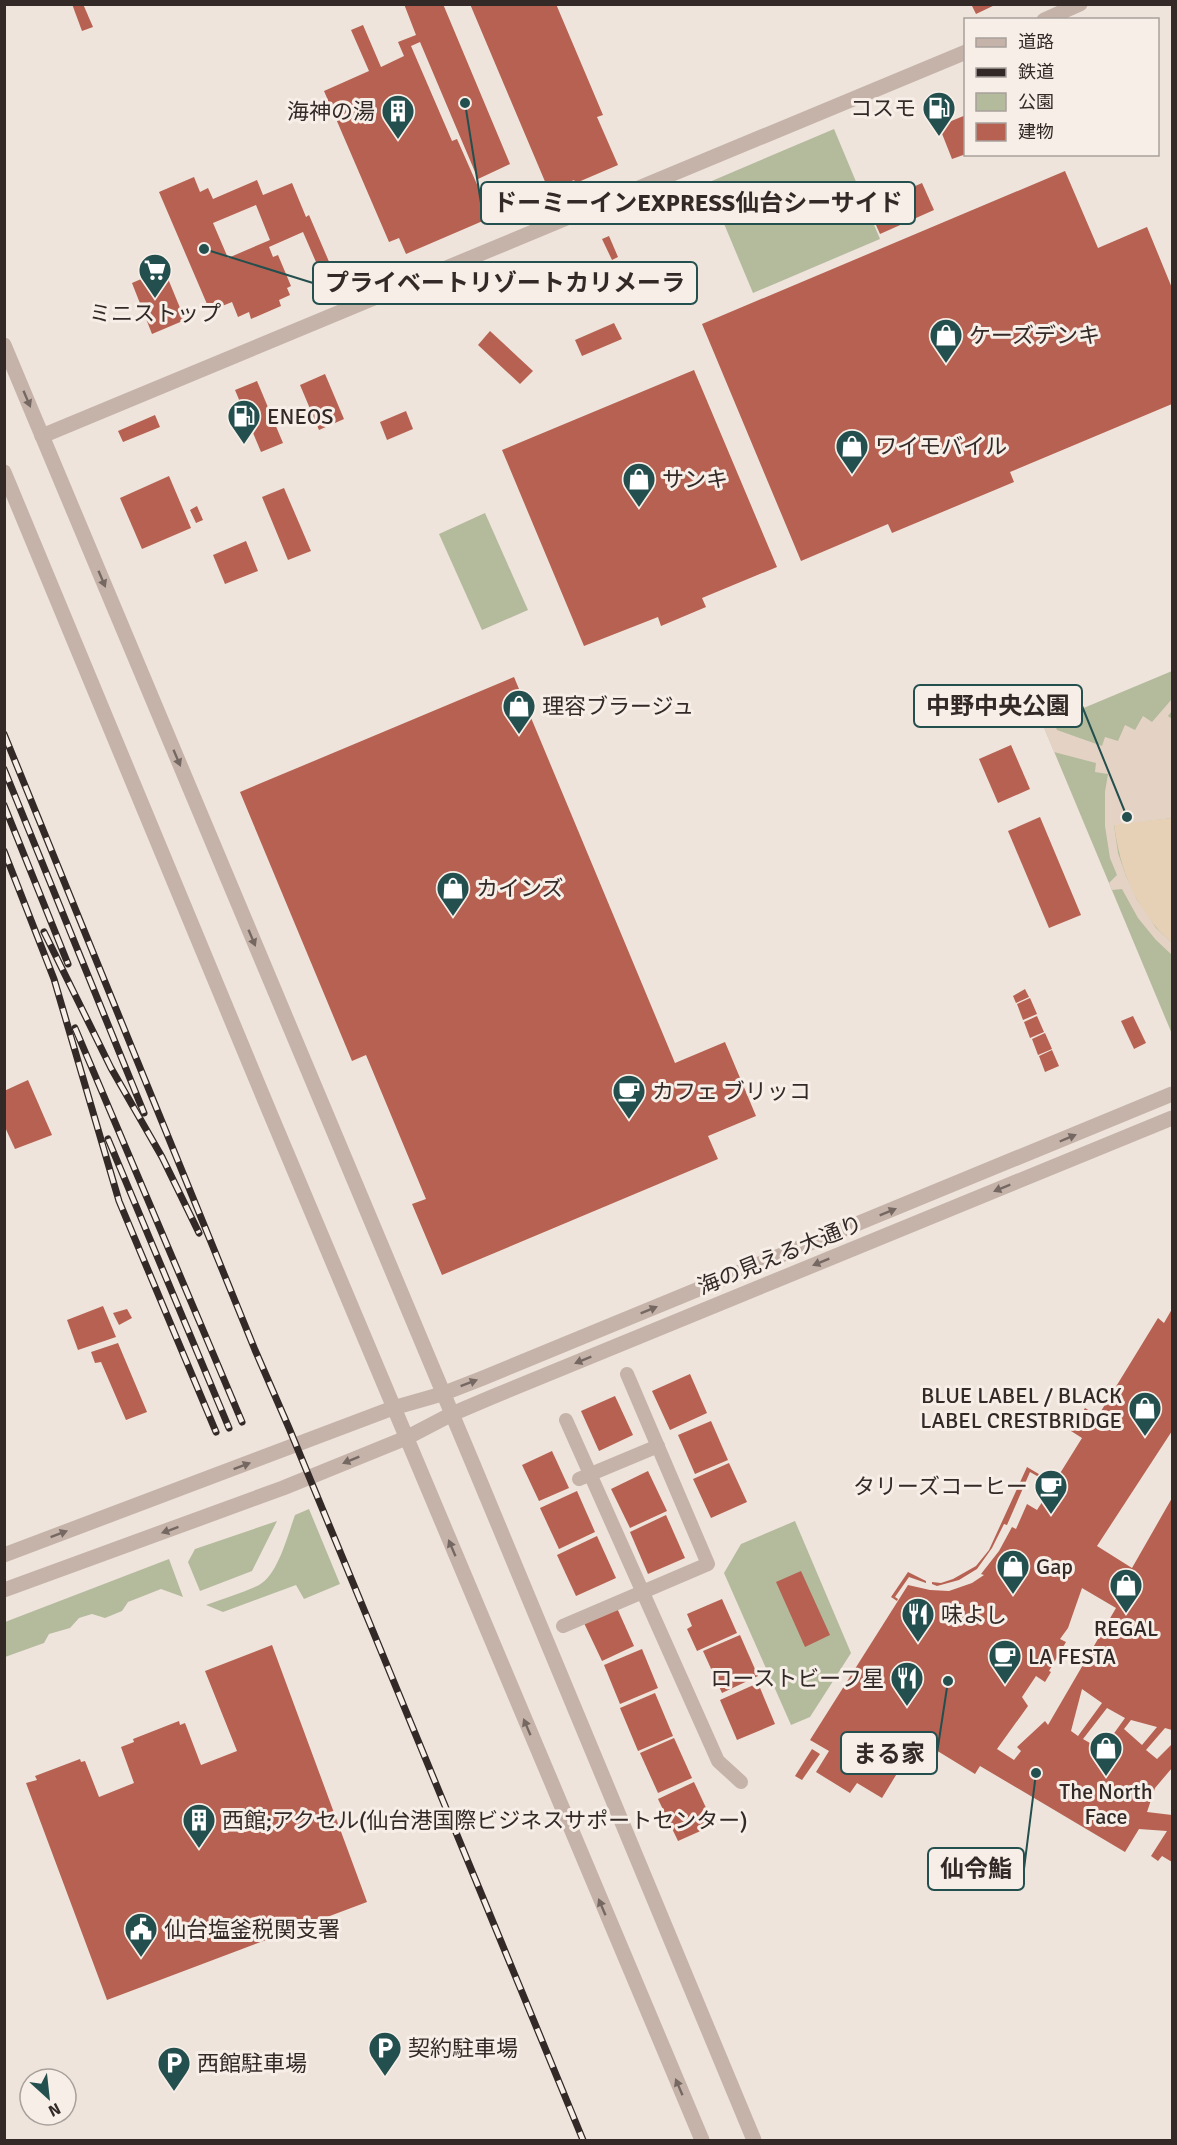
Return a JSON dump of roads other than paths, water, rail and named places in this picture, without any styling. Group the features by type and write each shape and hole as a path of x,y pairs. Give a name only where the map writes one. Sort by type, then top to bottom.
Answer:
{"street":[{"path":"1048,18 1080,4"},
{"path":"42,436 964,53"},
{"path":"4,345 754,2140"},
{"path":"4,472 393,1408 702,2140"},
{"path":"4,1555 393,1408 442,1394 920,1200 1173,1094"},
{"name":"海の見える大通り","path":"4,1590 283,1488 406,1438 452,1414 1173,1118"},
{"path":"563,1626 708,1564 627,1374"},
{"path":"566,1420 585,1476 643,1592 718,1761 741,1782"},
{"path":"585,1476 658,1446"}],"railway":[{"path":"4,734 255,1350 583,2140"},
{"path":"4,769 144,1113"},
{"path":"4,805 68,964"},
{"path":"4,851 54,979 119,1201 216,1432"},
{"path":"44,932 111,1068 162,1157 199,1233"},
{"path":"75,1028 242,1422"},
{"path":"108,1139 229,1428"}],"place":[{"name":"ドーミーインEXPRESS仙台シーサイド","path":"465,103"},
{"name":"コスモ","path":"939,137"},
{"name":"海神の湯","path":"398,140"},
{"name":"プライベートリゾートカリメーラ","path":"204,249"},
{"name":"ミニストップ","path":"155,299"},
{"name":"ケーズデンキ","path":"946,364"},
{"name":"ENEOS","path":"244,445"},
{"name":"ワイモバイル","path":"852,475"},
{"name":"サンキ","path":"639,508"},
{"name":"理容ブラージュ","path":"519,735"},
{"name":"中野中央公園","path":"1127,817"},
{"name":"カインズ","path":"453,917"},
{"name":"カフェ ブリッコ","path":"629,1120"},
{"name":"BLUE LABEL / BLACK LABEL CRESTBRIDGE","path":"1145,1437"},
{"name":"タリーズコーヒー","path":"1051,1515"},
{"name":"Gap","path":"1013,1595"},
{"name":"REGAL","path":"1126,1614"},
{"name":"味よし","path":"918,1643"},
{"name":"まる家","path":"948,1681"},
{"name":"LA FESTA","path":"1005,1685"},
{"name":"ローストビーフ星","path":"907,1707"},
{"name":"仙令鮨","path":"1036,1773"},
{"name":"The North Face","path":"1106,1777"},
{"name":"西館;アクセル(仙台港国際ビジネスサポートセンター)","path":"199,1849"},
{"name":"仙台塩釜税関支署","path":"141,1958"},
{"name":"契約駐車場","path":"385,2077"},
{"name":"西館駐車場","path":"174,2092"}]}
